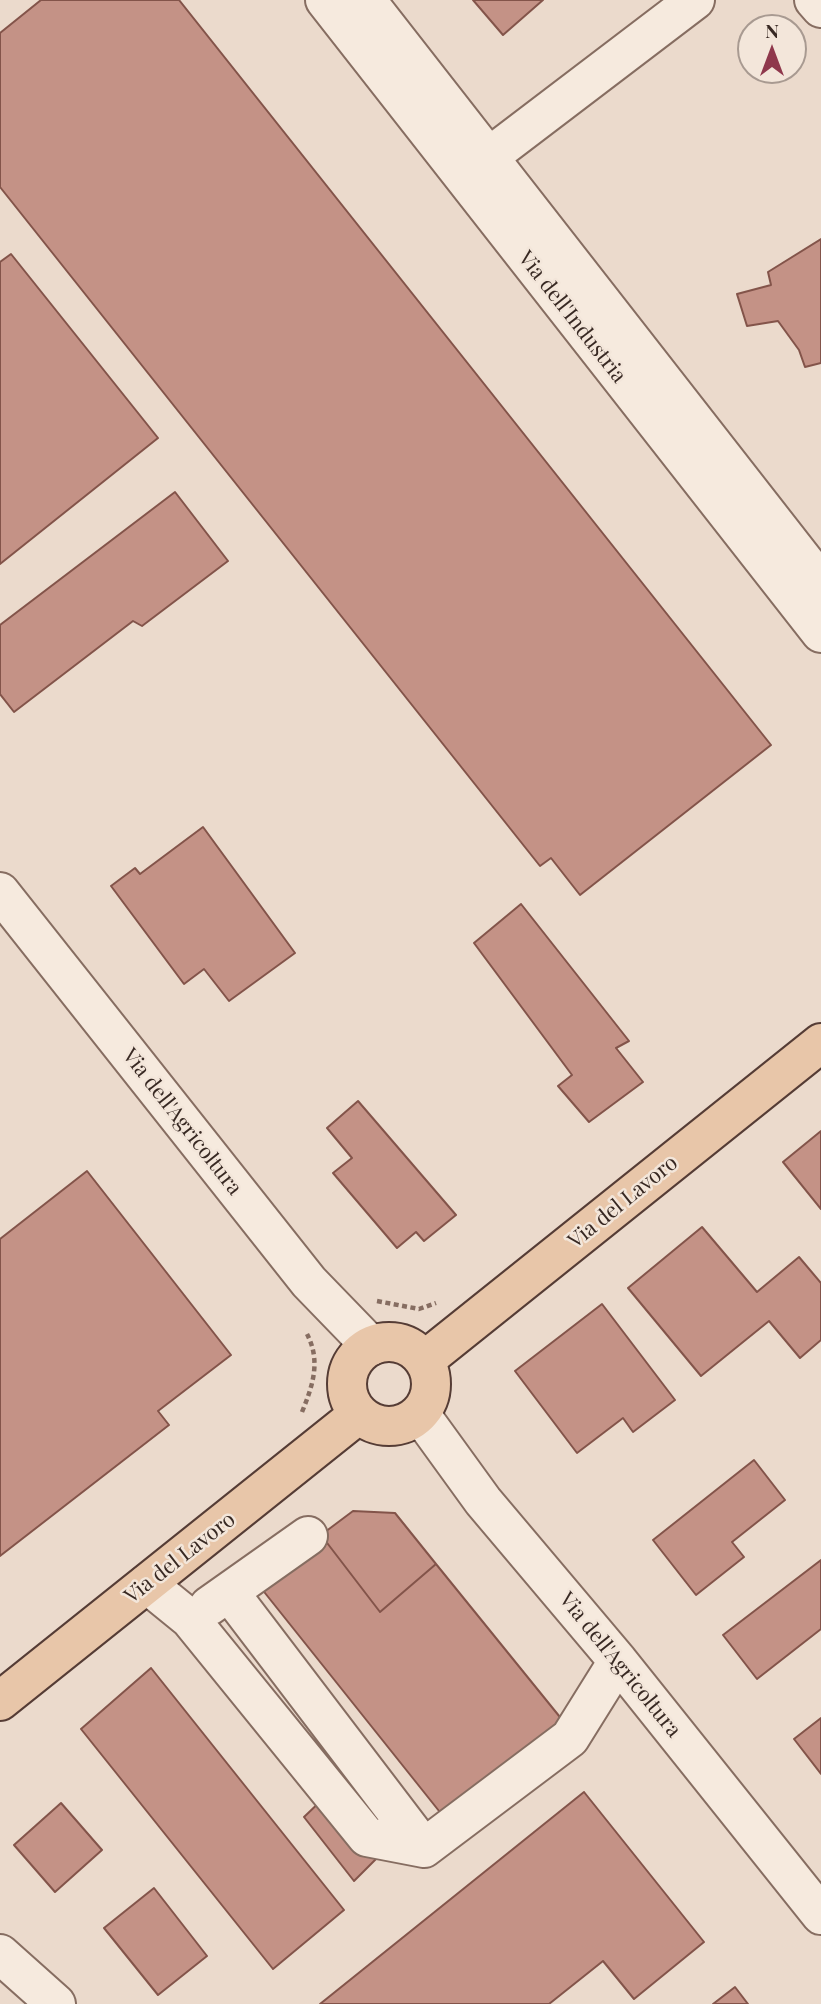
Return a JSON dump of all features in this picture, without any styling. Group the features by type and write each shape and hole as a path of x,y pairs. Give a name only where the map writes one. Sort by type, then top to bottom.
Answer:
{"main road":[{"name":"Via del Lavoro","path":"425,1360 821,1043"},
{"path":"394,1341 417,1351 425,1360 430,1371 431,1393 420,1413 396,1426 383,1426 359,1413 347,1390 347,1377 359,1353 370,1346 394,1341"},
{"name":"Via del Lavoro","path":"0,1700 359,1413"}],"street":[{"name":"Via dell'Industria","path":"325,0 475,168 821,583"},
{"name":"Via dell'Industria","path":"366,0 475,168 821,633"},
{"path":"475,168 695,0"},
{"path":"814,0 821,8"},
{"name":"Via dell'Agricoltura","path":"0,892 309,1282 370,1346"},
{"name":"Via dell'Agricoltura","path":"420,1413 483,1501 618,1661 821,1916"},
{"path":"190,1619 308,1536"},
{"path":"147,1584 190,1619 367,1837 424,1848 570,1738 618,1661"},
{"path":"229,1592 424,1848"},
{"path":"0,1954 57,2004"}],"building":[{"path":"41,0 179,0 771,745 580,895 551,858 540,866 0,187 0,33"},
{"path":"473,0 543,0 503,35"},
{"path":"821,239 821,363 805,367 799,350 778,321 747,326 737,294 771,285 768,272"},
{"path":"11,254 158,438 0,564 0,262"},
{"path":"175,492 228,561 142,626 133,621 14,712 0,694 0,625"},
{"path":"203,827 295,953 229,1001 204,969 184,984 111,886 135,868 140,874"},
{"path":"521,904 629,1041 616,1048 643,1082 589,1122 558,1086 572,1075 474,943"},
{"path":"358,1101 456,1215 424,1241 416,1232 397,1248 333,1173 352,1158 327,1128"},
{"path":"821,1131 821,1209 783,1162"},
{"path":"87,1171 231,1355 158,1411 169,1425 0,1556 0,1239"},
{"path":"702,1227 757,1292 799,1257 821,1283 821,1340 800,1358 769,1321 701,1376 628,1288"},
{"path":"602,1304 675,1400 633,1432 623,1418 577,1453 515,1371"},
{"path":"754,1460 785,1500 732,1542 744,1557 696,1595 653,1540"},
{"path":"353,1511 395,1513 436,1564 380,1612 321,1535"},
{"path":"321,1535 380,1612 436,1564 568,1727 451,1826 257,1583"},
{"path":"821,1560 821,1629 757,1679 723,1635"},
{"path":"151,1668 344,1910 273,1969 81,1729"},
{"path":"821,1718 821,1774 794,1739"},
{"path":"584,1792 704,1942 634,1999 603,1961 549,2004 320,2004"},
{"path":"326,1796 376,1859 354,1881 304,1817"},
{"path":"61,1803 102,1850 55,1892 14,1845"},
{"path":"154,1888 207,1956 158,1995 104,1928"},
{"path":"735,1987 748,2004 713,2004"}]}
